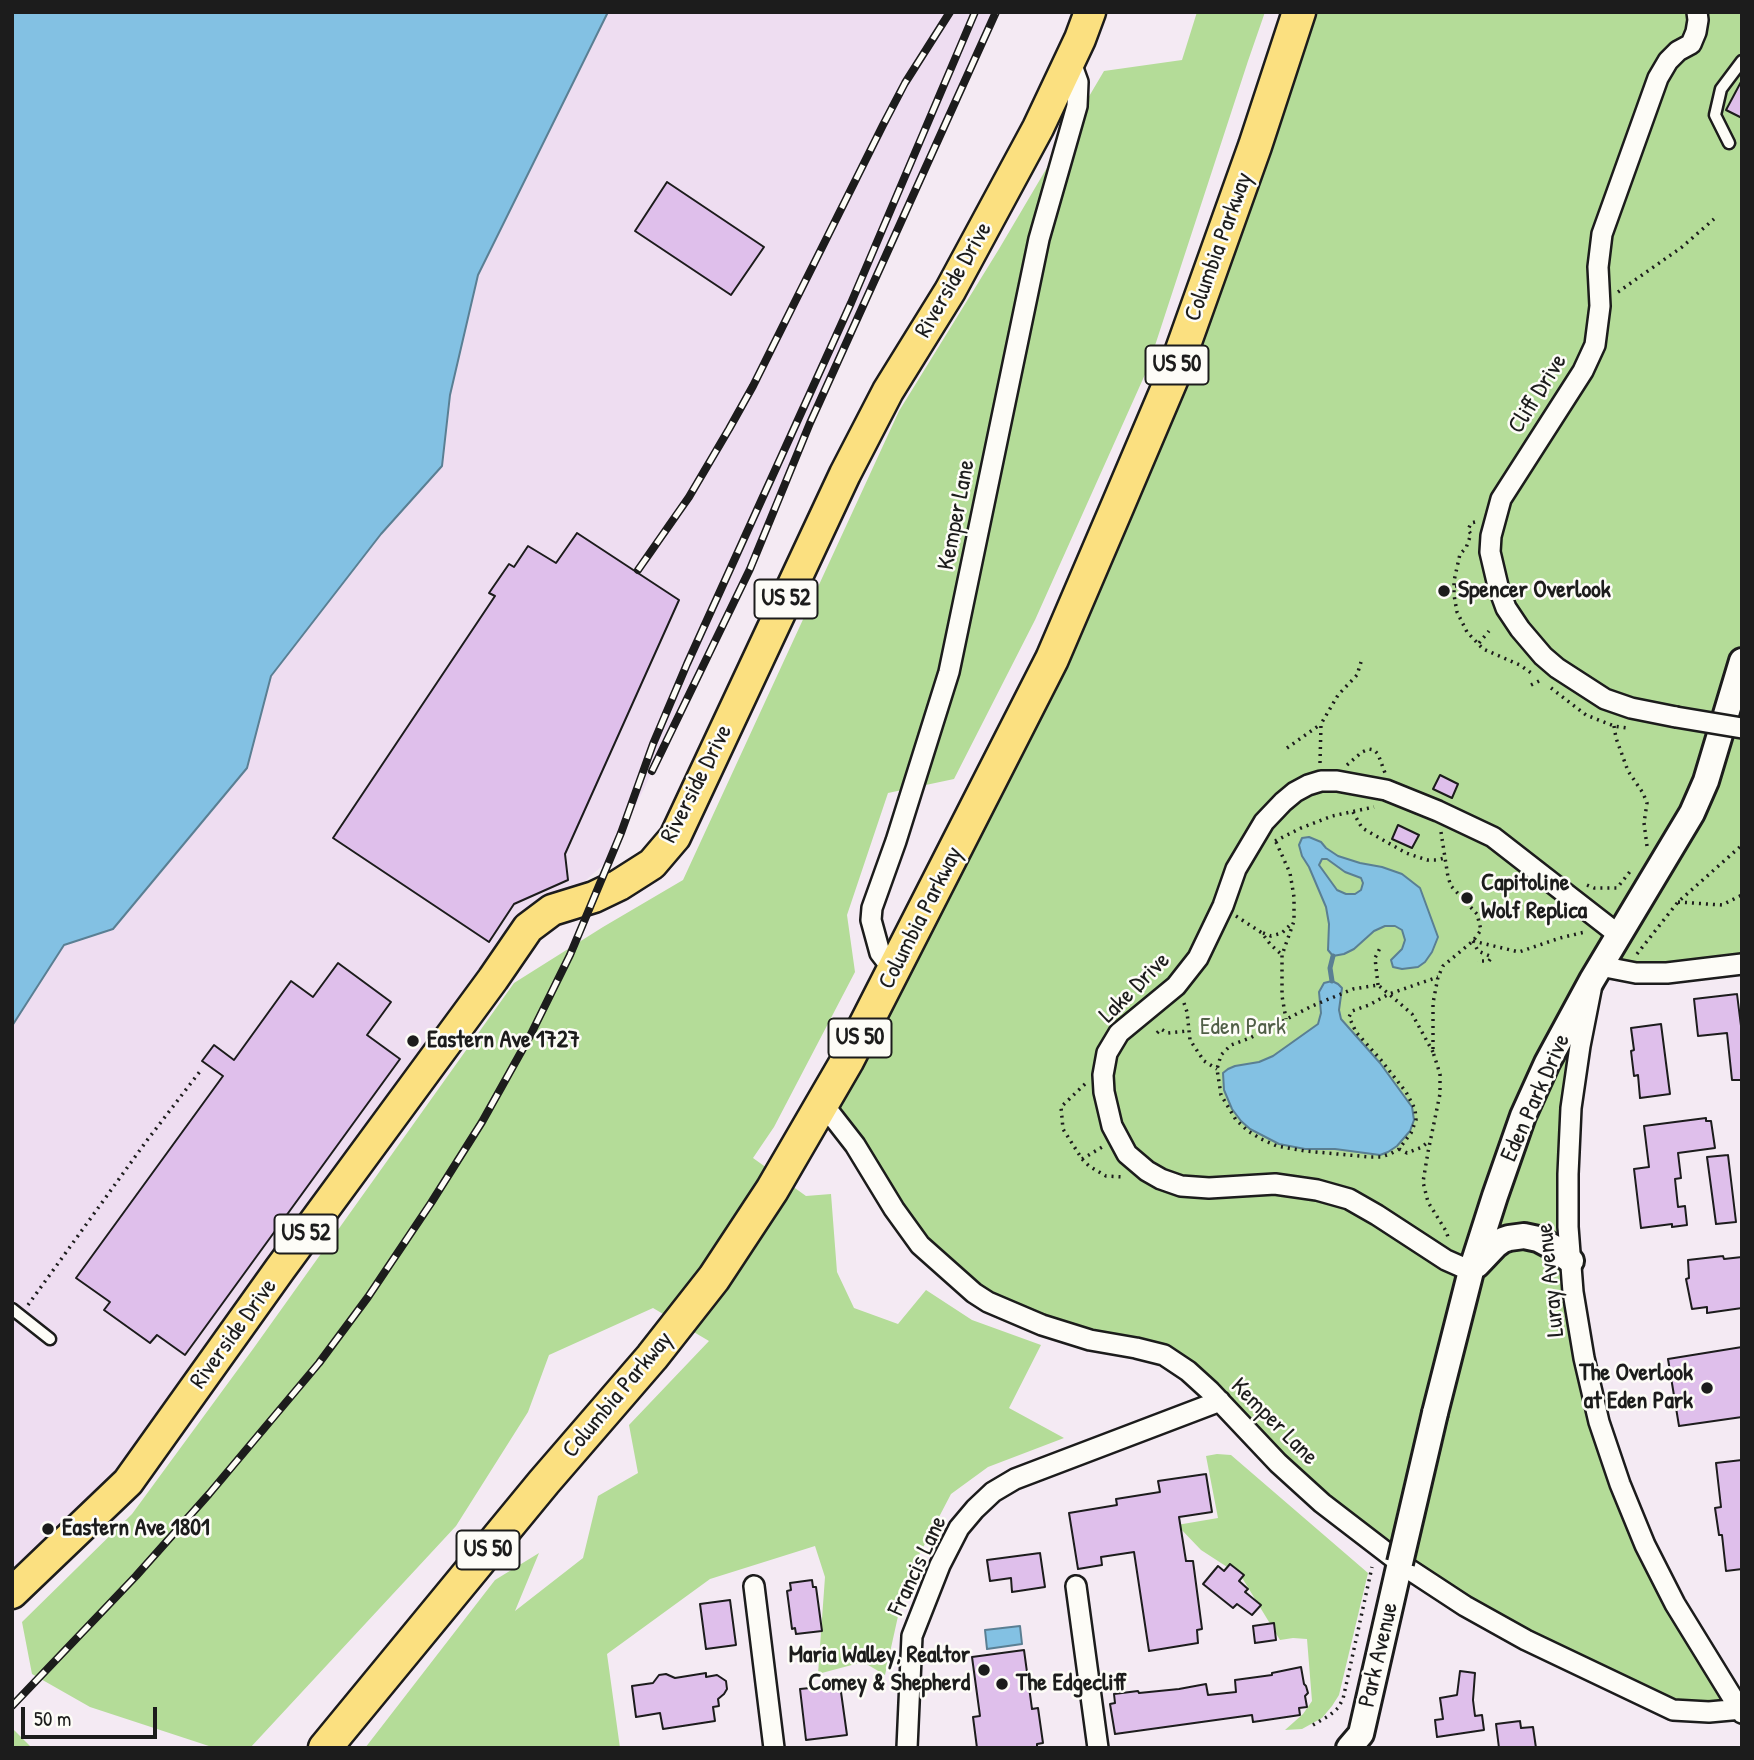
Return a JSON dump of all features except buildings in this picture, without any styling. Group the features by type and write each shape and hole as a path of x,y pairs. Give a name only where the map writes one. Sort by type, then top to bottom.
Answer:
{"highway":[{"name":"Columbia Parkway","path":"325,1748 544,1482 654,1355 714,1278 772,1190 848,1061 1052,659 1172,378 1299,12"}],"main road":[{"name":"Riverside Drive","path":"12,1593 128,1482 528,928 552,910 594,897 619,885 652,864 675,837 845,474 888,391 950,291 1038,128 1090,12"}],"street":[{"name":"Cliff Drive","path":"1697,12 1696,33 1691,44 1668,61 1658,78 1602,233 1598,267 1600,306 1595,345 1583,371 1501,499 1491,536 1490,552 1506,608 1535,646 1558,668 1605,699 1631,708 1742,728"},
{"name":"Kemper Lane","path":"894,971 880,953 871,920 872,908 896,841 948,672 1039,239 1077,106 1078,82 1070,60"},
{"name":"Eden Park Drive","path":"1400,1563 1472,1271 1523,1116 1547,1063 1596,973 1692,813 1706,781 1742,661"},
{"path":"1321,781 1337,780 1385,790 1493,837 1619,935"},
{"name":"Lake Drive","path":"1321,781 1295,792 1264,822 1236,869 1223,906 1198,958 1176,986 1119,1033 1107,1053 1103,1075 1107,1112 1127,1154 1161,1179 1181,1186 1209,1188 1275,1184 1317,1190 1349,1199 1446,1260 1472,1271"},
{"path":"1596,973 1667,973 1742,964"},
{"name":"Luray Avenue","path":"1596,973 1580,1046 1571,1108 1567,1174 1573,1293 1584,1358 1599,1422 1645,1545 1675,1604 1741,1710"},
{"name":"Kemper Lane","path":"823,1104 855,1145 894,1209 920,1245 974,1293 1042,1325 1090,1340 1164,1355 1188,1371 1322,1503 1395,1559 1465,1606 1526,1640 1673,1710 1741,1710"},
{"path":"1472,1271 1496,1245 1509,1238 1524,1236 1538,1239 1571,1261"},
{"name":"Francis Lane","path":"907,1748 912,1636 940,1566 959,1528 975,1509 993,1492 1015,1479 1220,1401"},
{"name":"Park Avenue","path":"1357,1743 1400,1563"},
{"path":"754,1586 774,1748"},
{"path":"1076,1586 1098,1748"}],"lane":[{"path":"1729,143 1715,115 1721,89 1742,61"},
{"path":"17,1312 50,1339"}],"path":[{"path":"1600,306 1682,247 1714,219"},
{"path":"1501,499 1490,499 1483,505 1477,522 1471,523 1468,530 1471,534 1466,548 1460,554 1454,586 1457,612 1467,632 1483,649 1520,665 1586,715 1614,726 1628,771 1647,803 1644,824 1647,850"},
{"path":"1454,586 1470,586"},
{"path":"1479,644 1489,631"},
{"path":"1287,748 1321,724 1338,695 1357,675 1361,662"},
{"path":"1531,685 1541,680"},
{"path":"1321,724 1321,781"},
{"path":"1344,768 1362,752 1374,750 1381,761 1385,779"},
{"path":"1275,841 1332,816 1376,807"},
{"path":"1353,811 1362,828 1405,853 1427,860 1445,858"},
{"path":"1264,822 1290,873 1294,897 1294,921 1282,955 1282,996 1286,1019"},
{"path":"1433,1052 1433,1003 1438,977 1443,966 1473,941 1481,930 1477,914 1451,886 1443,835 1438,826"},
{"path":"1634,958 1678,902 1742,845"},
{"path":"1678,902 1722,905 1742,895"},
{"path":"1223,906 1239,919 1271,936 1282,933 1294,921"},
{"path":"1473,941 1519,952 1585,932"},
{"path":"1262,933 1282,955"},
{"path":"1473,941 1478,951 1491,958 1489,961 1477,961"},
{"path":"1378,985 1375,958 1380,948"},
{"path":"1438,977 1390,994 1352,1011 1349,1017 1356,1032 1406,1092 1415,1109 1416,1120 1411,1133 1398,1149 1381,1157 1305,1151 1277,1146 1261,1139 1236,1120 1222,1095 1217,1069 1221,1055 1231,1045 1353,989 1378,985 1390,994 1412,1014 1433,1052 1440,1074 1440,1094 1423,1182 1428,1202 1450,1242"},
{"path":"1176,986 1187,1012 1190,1040 1204,1061 1217,1069"},
{"path":"1157,1033 1161,1029 1168,1033 1188,1031"},
{"path":"17,1312 201,1070"},
{"path":"1103,1075 1082,1085 1061,1107 1063,1129 1082,1159 1106,1176 1128,1177 1147,1171"},
{"path":"1082,1159 1118,1138"},
{"path":"1398,1149 1407,1153 1422,1147 1430,1139"},
{"path":"1313,1726 1338,1708 1343,1699 1372,1567"}],"shaded area":[{"path":"608,12 996,12 810,423 750,569 610,859 552,910 128,1482 12,1593 12,1026 64,945 114,929 247,769 271,676 381,534 441,466 450,395 478,275"}],"green space":[{"path":"1197,12 1265,12 1147,370 1035,620 954,779 888,793 847,915 855,972 774,1127 753,1158 806,1196 831,1194 837,1272 854,1308 898,1324 926,1290 972,1320 1041,1345 1009,1408 1064,1438 988,1467 951,1494 906,1580 885,1675 863,1662 818,1674 825,1577 815,1546 710,1579 607,1654 620,1748 365,1748 495,1580 539,1553 515,1611 583,1558 598,1496 638,1473 629,1425 709,1341 653,1308 549,1355 528,1412 456,1526 250,1748 215,1748 90,1707 32,1674 22,1622 132,1514 514,983 683,880 899,411 1104,71 1182,60"},
{"name":"Eden Park","path":"1299,12 1742,12 1742,964 1598,966 1580,1046 1574,1293 1620,1484 1739,1709 1673,1710 1404,1566 1188,1371 1042,1325 947,1270 823,1104 1052,659"},
{"path":"1231,1455 1368,1573 1339,1695 1322,1718 1302,1729 1285,1730 1303,1714 1312,1701 1307,1639 1280,1640 1241,1576 1201,1550 1177,1525 1218,1518 1206,1456"},
{"path":"12,1728 32,1748 12,1748"}],"water":[{"path":"12,12 608,12 478,275 450,395 442,466 381,534 271,676 247,768 113,929 64,945 12,1026"},
{"path":"1309,837 1321,842 1338,856 1402,874 1420,888 1438,937 1425,962 1418,967 1393,967 1391,960 1402,949 1405,940 1402,930 1395,926 1385,926 1374,931 1354,949 1333,956 1328,950 1329,924 1326,907 1302,856 1299,845 1302,838","holes":["1322,859 1327,859 1345,872 1361,878 1361,890 1355,894 1337,890 1319,865"]},
{"path":"1332,981 1342,988 1339,1010 1341,1019 1380,1063 1412,1107 1414,1120 1410,1131 1397,1146 1380,1155 1335,1149 1305,1149 1279,1144 1250,1129 1241,1121 1232,1109 1224,1090 1223,1073 1228,1069 1273,1056 1318,1024 1321,1013 1319,992 1324,983"},
{"path":"1020,1626 1022,1644 987,1649 985,1630"}],"waterway":[{"path":"1332,981 1330,968 1333,956"}],"railway":[{"path":"638,570 689,497 729,429 905,83 950,12"},
{"path":"12,1706 136,1576 319,1363 368,1297 482,1122 530,1036 570,955 687,664 851,303 975,12"},
{"path":"652,771 750,569 810,423 996,12"}],"place":[{"name":"Spencer Overlook","path":"1444,591"},
{"name":"Capitoline Wolf Replica","path":"1467,898"},
{"name":"Eastern Ave 1727","path":"413,1041"},
{"name":"The Overlook at Eden Park","path":"1707,1388"},
{"name":"Eastern Ave 1801","path":"48,1529"},
{"name":"Maria Walley, Realtor Comey & Shepherd","path":"984,1670"},
{"name":"The Edgecliff","path":"1002,1684"}]}
